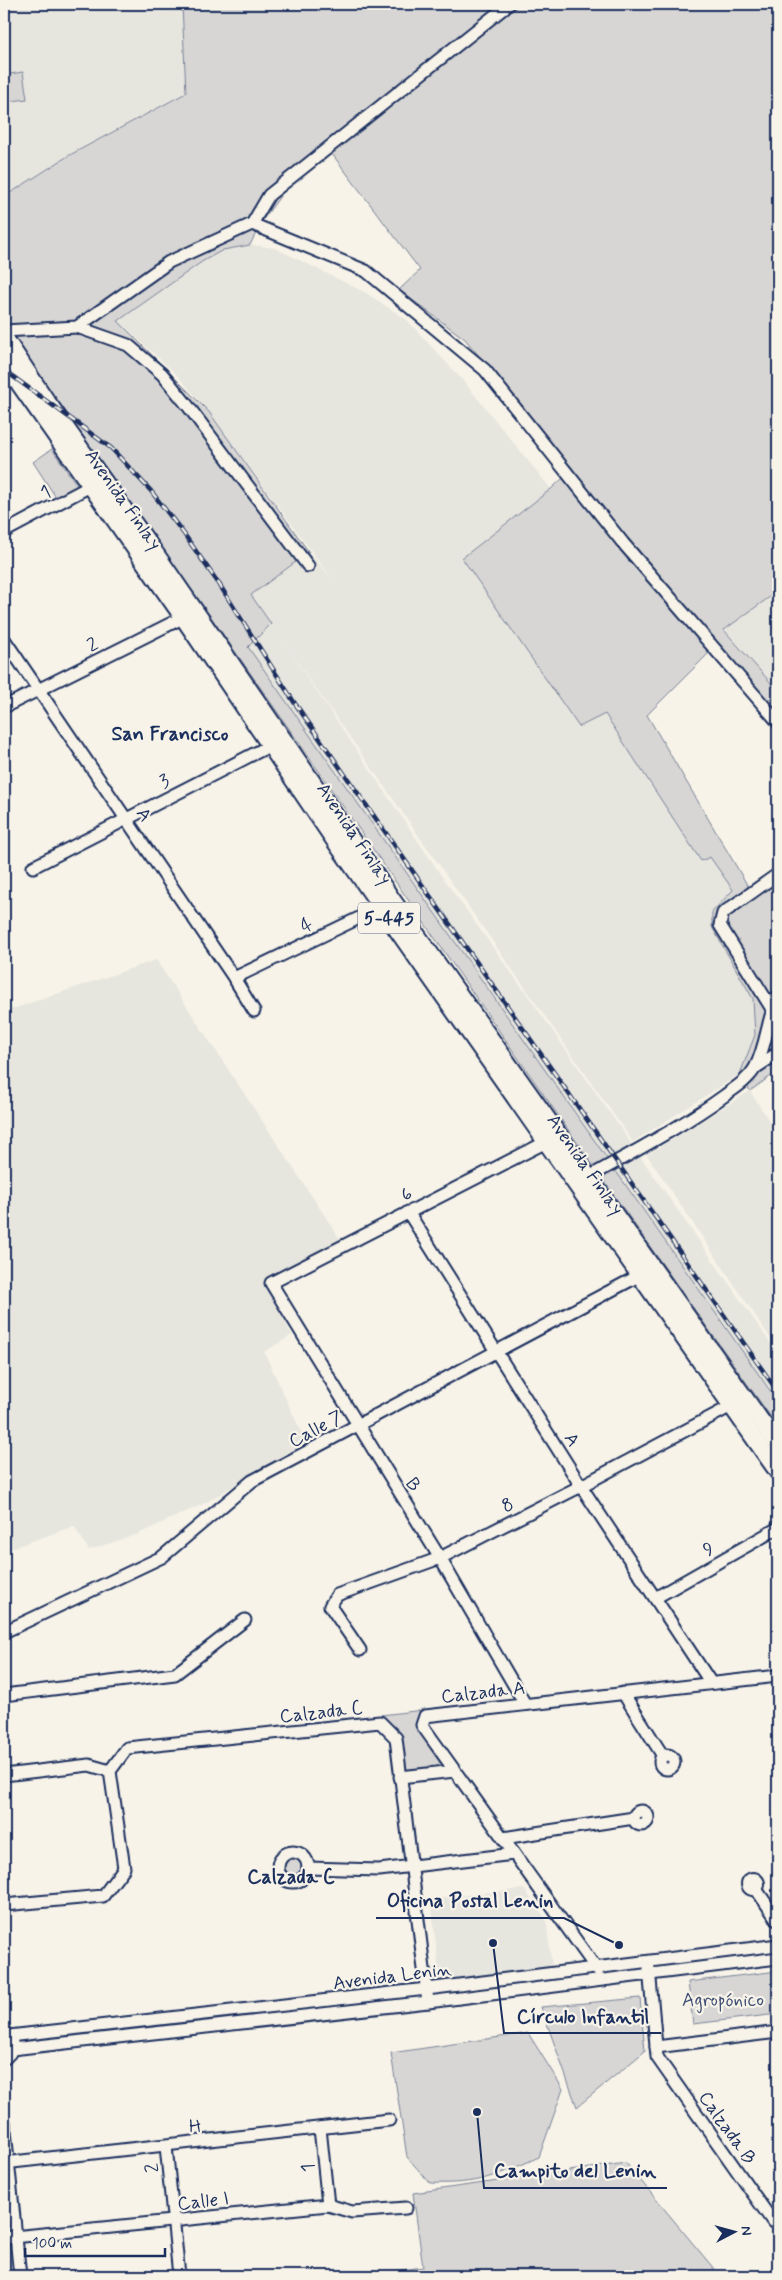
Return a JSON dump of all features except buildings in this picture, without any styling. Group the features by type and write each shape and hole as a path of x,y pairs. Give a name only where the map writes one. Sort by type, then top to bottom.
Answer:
{"highway":[{"name":"Avenida Finlay","path":"4,337 45,399 96,483"},
{"name":"Avenida Finlay","path":"4,362 96,483 189,614 387,904 738,1402 772,1439 778,1472"}],"street":[{"path":"77,327 170,262 252,224 268,195 509,4"},
{"path":"252,224 366,271 485,370 622,543 778,722"},
{"path":"4,331 77,327 128,345 162,374 308,566"},
{"name":"1","path":"4,532 96,483"},
{"name":"2","path":"4,707 189,614"},
{"name":"A","path":"4,639 234,978 254,1011"},
{"name":"3","path":"33,867 277,742"},
{"path":"772,1009 720,925 723,914 778,874"},
{"name":"4","path":"234,978 387,904"},
{"path":"755,1068 766,1041 772,1009 778,996"},
{"path":"582,1181 700,1113 745,1080 755,1068 778,1052"},
{"name":"6","path":"271,1283 552,1139"},
{"name":"A","path":"408,1212 581,1486 712,1683"},
{"name":"Calle 7","path":"4,1632 162,1557 252,1481 646,1272"},
{"name":"B","path":"271,1283 440,1558 525,1704"},
{"name":"8","path":"360,1650 330,1606 337,1595 440,1558 581,1486 738,1402"},
{"name":"9","path":"655,1598 778,1528"},
{"path":"4,1695 175,1674 245,1620"},
{"name":"Calzada A","path":"604,1980 422,1724 424,1716 778,1676"},
{"path":"623,1693 663,1756"},
{"name":"Calzada C","path":"110,1771 127,1748 380,1722 396,1738 428,2002"},
{"path":"4,1775 89,1765 110,1771 124,1868 103,1896 4,1905"},
{"path":"400,1777 455,1771"},
{"path":"503,1838 634,1818"},
{"path":"308,1868 379,1870 514,1854"},
{"path":"756,1889 778,1922"},
{"name":"Avenida Lenin","path":"6,2034 427,1988 778,1945"},
{"name":"Avenida Lenin","path":"12,2049 428,2002 778,1958"},
{"name":"Calzada B","path":"648,1961 657,2057 773,2222 778,2221"},
{"path":"656,2047 778,2032"},
{"path":"4,2059 12,2049 6,2034"},
{"name":"H","path":"6,2163 389,2120"},
{"path":"4,2121 10,2237 20,2276"},
{"name":"1","path":"320,2128 328,2205"},
{"name":"2","path":"166,2146 179,2276"},
{"name":"Calle I","path":"10,2237 328,2205 352,2212 406,2208"}],"shaded area":[{"path":"4,4 182,4 186,93 68,156 4,198"},
{"path":"250,245 275,248 366,293 407,320 465,383 551,489 463,558 580,726 605,714 701,861 710,857 734,890 712,912 712,927 753,999 755,1035 740,1074 633,1142 284,643 443,878 536,1007 778,1354 778,1402 247,647 271,624 251,595 309,552 332,579 209,412 176,374 118,321 203,261 223,250"},
{"path":"778,591 778,691 724,629"},
{"path":"156,960 340,1239 263,1280 292,1335 264,1352 306,1442 205,1503 138,1534 89,1550 74,1526 4,1551 4,1012"},
{"path":"750,1091 778,1135 778,1349 647,1155"},
{"path":"524,1889 546,1919 552,1968 440,1981 431,1899"}],"green space":[{"path":"182,4 778,4 778,591 724,630 778,691 778,727 712,650 647,715 749,888 778,867 778,1071 750,1091 740,1074 755,1035 753,999 712,927 712,912 733,890 710,857 701,861 605,714 579,727 462,558 551,489 573,469 465,339 399,290 420,270 329,150 289,184 262,221 250,245 223,250 203,261 118,321 209,412 309,552 251,595 271,624 248,647 778,1402 778,1427 105,467 8,331 4,331 4,197 68,156 186,93"},
{"path":"23,72 27,99 4,102 4,75"},
{"path":"52,449 79,488 57,499 33,462"},
{"path":"423,1710 416,1726 440,1763 440,1768 406,1772 401,1736 381,1715"},
{"path":"289,1856 297,1856 302,1861 300,1872 289,1874 284,1869 284,1861"},
{"name":"Agropónico","path":"778,1971 778,2014 693,2024 688,1982"},
{"path":"640,1998 645,2051 577,2107 541,2007"},
{"path":"528,2033 563,2089 539,2157 498,2174 474,2181 430,2183 407,2157 391,2053"},
{"path":"626,2163 720,2276 356,2276 423,2267 413,2193"}],"railway":[{"path":"4,370 111,448 151,491 184,534 219,584 294,702 778,1392"}],"place":[{"name":"Círculo Infantil","path":"493,1943"},
{"name":"Oficina Postal Lenin","path":"619,1945"},
{"name":"Campito del Lenin","path":"477,2112"}],"district":[{"name":"San Francisco","path":"170,733"},
{"name":"Calzada C","path":"291,1876"}]}
